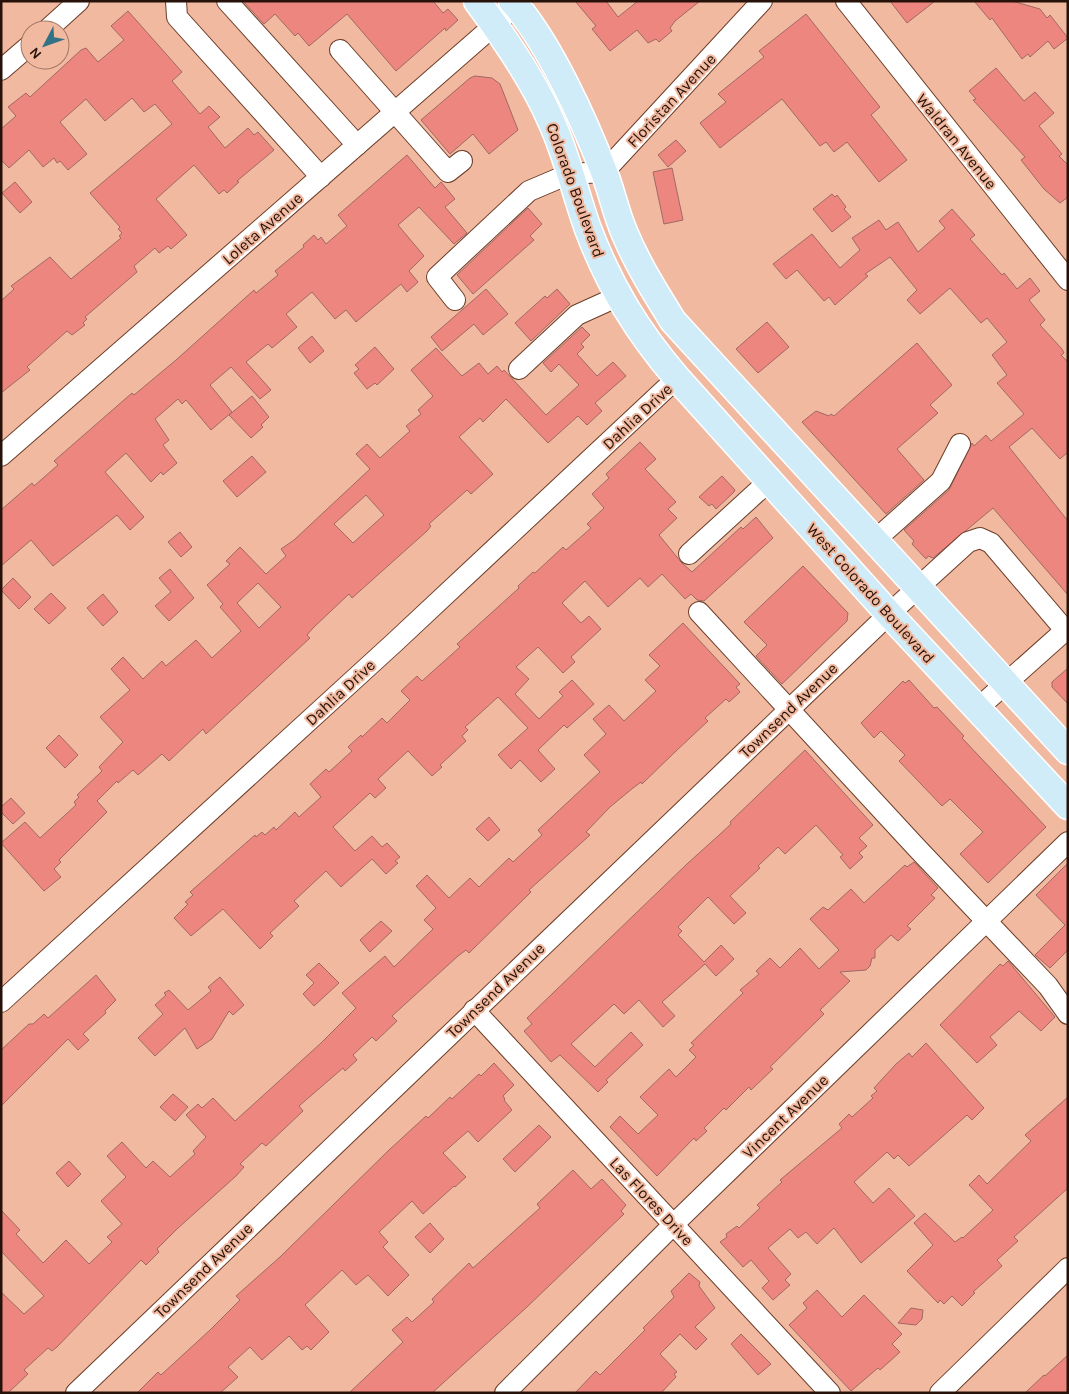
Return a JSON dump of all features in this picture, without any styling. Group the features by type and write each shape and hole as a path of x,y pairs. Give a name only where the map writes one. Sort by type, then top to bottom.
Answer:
{"main road":[{"name":"Colorado Boulevard","path":"477,1 495,25 551,120 589,230 619,296 645,340 677,378"},
{"name":"Colorado Boulevard","path":"517,3 560,76 604,172 624,232 642,272 673,321 707,355"},
{"path":"677,378 707,355 916,588 1068,751"},
{"name":"West Colorado Boulevard","path":"677,378 889,614 1068,806"}],"street":[{"path":"58,20 80,1"},
{"path":"176,1 177,17 321,177"},
{"path":"227,1 357,145"},
{"name":"Floristan Avenue","path":"604,172 762,1"},
{"name":"Waldran Avenue","path":"846,1 1068,280"},
{"name":"Loleta Avenue","path":"1,456 495,25 517,3"},
{"path":"340,50 448,172 462,161"},
{"path":"1,70 20,54"},
{"path":"455,300 437,277 529,191 570,174 604,172"},
{"path":"519,370 577,315 619,296"},
{"name":"Dahlia Drive","path":"1,1002 395,642 677,378"},
{"path":"874,541 941,481 960,444"},
{"path":"689,554 769,481"},
{"name":"Townsend Avenue","path":"76,1393 789,709 916,588 968,542 980,538 991,543 1067,629"},
{"path":"699,612 986,922 1048,986 1068,1014"},
{"path":"977,709 1067,629"},
{"name":"Vincent Avenue","path":"505,1393 674,1224 1068,842"},
{"name":"Las Flores Drive","path":"474,1010 830,1393"},
{"path":"940,1393 1068,1268"}],"building":[{"path":"243,1 433,1 443,13 448,9 458,20 446,31 445,28 396,71 347,14 309,46 298,33 295,36 275,14 264,24"},
{"path":"575,1 606,1 618,17 638,1 700,1 675,21 670,28 672,31 659,42 656,39 648,43 637,30 610,51 592,29 596,26"},
{"path":"890,1 935,1 907,23"},
{"path":"974,1 1012,1 1040,9 1047,18 1050,15 1068,38 1054,49 1048,41 1030,57 1028,54 1022,59 992,18 990,20"},
{"path":"128,11 182,72 172,81 200,114 209,106 220,117 208,127 225,148 248,128 254,135 258,132 274,150 237,181 239,182 227,193 224,190 219,194 194,165 156,199 187,235 171,249 168,246 159,253 155,248 134,266 137,272 85,317 87,319 83,323 85,325 72,335 67,331 27,367 30,370 1,393 1,301 14,289 11,286 50,257 71,279 121,238 119,236 122,233 118,229 120,227 90,193 172,124 155,104 144,112 132,98 105,121 86,99 60,122 87,154 68,170 60,161 57,163 54,158 43,167 29,150 9,168 1,160 1,129 16,116 8,107 26,93 30,97 59,70 70,70 70,60 81,50 86,48 98,62 124,40 111,26"},
{"path":"806,14 880,107 871,115 907,160 879,182 847,142 834,152 826,142 820,146 782,99 720,148 700,123 726,102 718,94 764,57 759,51"},
{"path":"996,68 1024,101 1035,92 1054,113 1039,126 1062,154 1059,156 1068,165 1068,197 1060,203 1044,189 1021,160 1025,157 973,100 976,99 969,91"},
{"path":"475,76 492,78 500,84 518,130 489,154 473,134 450,154 421,120 470,78"},
{"path":"676,140 686,151 668,167 658,155"},
{"path":"407,155 435,188 441,182 455,199 445,207 467,233 454,244 419,207 398,225 424,256 409,271 418,282 407,292 401,284 356,322 346,310 335,319 312,292 286,314 297,327 272,348 268,344 246,362 271,390 260,399 231,367 210,385 232,412 211,430 186,400 182,404 178,399 155,419 169,440 163,445 177,463 163,475 161,472 151,482 126,453 105,472 144,517 130,530 117,515 53,566 31,540 1,566 1,510 32,483 34,486 58,465 54,461 132,393 134,395 176,360 254,290 256,293 278,275 275,271 304,247 303,245 314,235 318,240 321,237 326,244 347,226 338,215"},
{"path":"672,168 683,220 664,224 653,172"},
{"path":"15,182 32,202 20,213 2,193"},
{"path":"832,194 835,197 837,195 846,207 844,209 851,217 832,232 813,209"},
{"path":"528,208 542,224 530,236 534,240 473,294 457,275"},
{"path":"952,209 975,235 970,239 1017,289 1030,278 1040,291 1029,300 1045,320 1040,325 1062,349 1064,353 1061,355 1068,362 1068,452 1060,459 1032,428 1009,447 1068,521 1068,595 993,508 933,558 928,556 926,559 912,544 914,541 904,530 949,490 972,443 974,446 986,435 991,441 1024,414 997,383 1007,375 992,355 1007,342 987,318 981,323 950,288 920,314 907,300 917,290 890,257 865,274 868,276 835,305 829,297 824,301 797,270 786,279 773,264 812,234 840,268 860,250 852,238 879,220 886,230 898,222 918,252 945,228 939,221"},
{"path":"486,289 508,314 483,335 474,324 442,351 431,337"},
{"path":"557,289 570,304 531,341 515,323 545,296 547,298"},
{"path":"767,322 789,347 758,373 736,349"},
{"path":"582,327 590,335 581,344 584,347 577,354 597,376 613,362 626,376 595,403 602,411 587,425 578,416 548,443 506,399 483,422 480,418 459,437 493,474 471,494 467,490 429,524 431,526 427,531 352,598 349,594 313,628 307,635 310,638 206,734 203,729 169,761 162,754 138,775 133,770 118,783 117,781 97,801 107,812 59,860 61,862 54,869 61,877 44,891 1,843 25,822 40,838 76,805 74,802 79,797 77,795 102,771 99,767 123,742 100,717 130,690 111,669 123,657 143,679 162,661 166,666 196,640 212,658 241,631 220,607 223,604 207,585 230,564 226,561 240,547 266,574 286,556 281,549 294,540 370,469 356,454 367,444 380,458 410,431 406,426 421,414 418,410 433,396 411,370 436,348 462,376 479,363 488,374 497,366 502,372 504,370 546,415 579,385 559,364 551,372 543,363","holes":["366,495 384,515 353,543 334,524","258,583 281,607 259,628 237,603"]},
{"path":"312,336 324,351 310,363 298,348"},
{"path":"917,343 952,385 930,405 938,413 897,449 924,480 886,514 802,422 816,411 834,416"},
{"path":"375,347 394,369 377,385 375,383 367,389 354,373 359,369 355,365"},
{"path":"252,396 269,417 261,425 263,427 251,438 229,415"},
{"path":"640,442 656,459 645,469 676,502 668,509 677,518 659,535 681,562 692,572 741,527 743,529 756,517 773,538 704,601 697,600 691,594 685,599 662,574 648,587 640,578 608,607 585,581 562,603 581,623 589,616 601,629 571,657 575,662 563,673 538,647 516,667 529,679 515,694 539,719 563,696 559,692 572,680 594,704 567,728 564,725 538,750 555,769 541,782 520,760 511,769 498,755 528,728 498,697 465,727 468,730 462,736 466,741 440,765 442,767 432,776 408,751 378,779 386,788 375,798 370,793 333,827 355,851 372,836 382,847 387,843 400,857 395,861 398,863 386,874 372,859 341,887 326,871 294,901 299,906 270,933 273,936 260,949 223,909 191,936 174,918 188,904 185,902 193,895 190,892 255,835 256,837 262,832 265,835 274,827 276,830 295,812 299,817 321,797 310,784 326,769 329,772 352,751 348,747 361,735 362,737 382,718 387,723 410,700 401,691 417,676 422,681 460,647 457,644 519,588 518,586 533,572 535,573 563,547 566,550 591,528 587,524 604,508 592,494 609,478 606,474"},
{"path":"252,456 266,472 237,497 223,481"},
{"path":"722,476 735,490 716,509 712,504 709,506 699,497"},
{"path":"180,532 192,547 181,557 168,542"},
{"path":"803,566 848,613 847,621 782,684 756,656 767,645 744,622"},
{"path":"170,569 194,598 169,621 155,606 171,592 159,578"},
{"path":"13,578 31,597 19,609 1,590"},
{"path":"51,593 66,608 49,624 34,609"},
{"path":"103,594 118,612 103,626 87,608"},
{"path":"683,623 740,684 736,687 740,692 729,702 726,699 705,718 708,721 642,784 641,782 610,807 586,832 590,835 529,890 531,892 469,953 466,950 458,956 392,1016 397,1021 376,1041 372,1037 353,1055 357,1060 345,1071 343,1068 299,1106 303,1111 266,1146 262,1143 240,1164 244,1167 236,1176 177,1229 157,1249 159,1252 146,1265 141,1260 57,1347 52,1351 48,1348 24,1370 28,1374 8,1393 1,1393 1,1292 24,1314 44,1296 1,1251 1,1210 20,1230 16,1234 43,1263 66,1240 89,1264 112,1242 107,1237 122,1224 101,1201 126,1177 107,1156 122,1142 146,1168 153,1161 170,1177 195,1154 193,1151 206,1137 186,1115 198,1104 202,1108 213,1098 235,1121 321,1043 356,1008 342,993 385,956 394,967 433,929 424,920 436,908 416,886 427,875 449,898 470,878 479,887 509,858 513,862 542,835 538,830 600,772 584,755 606,734 593,719 609,705 624,721 656,691 645,680 660,666 649,655"},
{"path":"1068,668 1068,704 1052,687 1052,682"},
{"path":"909,680 934,708 937,707 964,736 962,738 1046,827 988,883 960,854 983,832 950,799 942,806 899,761 905,755 881,731 874,738 861,723 903,681 905,683"},
{"path":"59,735 78,755 65,768 46,748"},
{"path":"805,750 873,825 859,838 867,846 859,853 863,857 850,869 840,857 843,855 816,825 785,854 778,847 758,866 760,868 730,896 746,913 734,924 708,897 678,927 682,931 678,935 704,962 721,945 734,959 716,976 705,964 662,1002 675,1016 663,1027 639,1000 624,1014 614,1004 571,1044 595,1067 631,1032 643,1045 606,1080 608,1082 598,1092 560,1055 551,1062 524,1031 532,1024 527,1018 731,824 730,822"},
{"path":"11,798 25,813 13,824 1,812 1,807"},
{"path":"489,817 500,830 488,841 476,829"},
{"path":"914,862 938,888 931,895 935,898 907,926 911,929 898,941 891,935 875,950 875,958 872,958 870,966 866,970 840,972 850,981 820,1010 824,1014 770,1067 773,1069 751,1090 749,1087 726,1110 724,1108 704,1128 707,1131 696,1141 694,1138 657,1176 610,1127 620,1116 638,1134 658,1115 640,1097 669,1069 676,1077 696,1057 689,1050 694,1045 691,1043 743,993 740,990 759,974 756,971 770,958 780,968 800,948 819,969 839,950 810,919 823,907 828,910 851,889 864,903 905,865 907,867"},
{"path":"1068,863 1068,950 1050,968 1035,955 1065,925 1036,895"},
{"path":"381,921 392,931 370,952 360,940"},
{"path":"1008,961 1055,1017 1041,1031 1019,1011 990,1037 997,1045 977,1063 940,1025 1000,964 1003,966"},
{"path":"319,963 339,983 314,1006 303,994 314,983 306,975"},
{"path":"96,975 116,1000 105,1011 106,1013 83,1034 89,1040 78,1050 68,1039 1,1106 1,1050 29,1024 33,1024 44,1014 48,1018"},
{"path":"220,977 244,1005 233,1015 229,1011 212,1039 197,1049 185,1028 155,1056 138,1038 163,1014 155,1005 166,995 164,993 169,990 188,1010 211,991 208,987"},
{"path":"926,1043 984,1108 972,1120 967,1115 909,1166 898,1155 894,1159 887,1152 854,1182 873,1203 889,1188 915,1216 861,1263 834,1228 817,1244 806,1232 798,1238 790,1229 768,1248 791,1274 785,1280 790,1285 773,1300 762,1288 769,1281 751,1260 743,1267 720,1242 727,1237 726,1234 737,1226 739,1228 760,1208 757,1205 782,1182 780,1180 842,1128 839,1124 849,1114 852,1117 873,1098 871,1096 877,1091 874,1088 896,1064 909,1053 912,1057"},
{"path":"494,1063 514,1085 503,1096 512,1110 478,1142 468,1131 443,1153 466,1177 423,1214 412,1201 379,1232 388,1242 383,1247 409,1275 388,1296 368,1275 356,1285 342,1270 305,1305 329,1332 311,1350 307,1346 302,1350 289,1336 262,1360 250,1347 228,1367 238,1377 220,1393 137,1393 158,1372 161,1375 210,1330 240,1300 236,1296 280,1257 389,1150 426,1116 428,1118 450,1097 452,1099"},
{"path":"173,1094 188,1107 175,1121 160,1107"},
{"path":"1068,1097 1068,1188 1014,1237 1018,1241 997,1260 1002,1266 973,1292 975,1293 962,1306 952,1296 944,1304 940,1300 938,1303 907,1271 933,1245 914,1223 925,1213 955,1242 963,1238 993,1210 969,1185 979,1175 987,1184 1031,1141 1025,1135"},
{"path":"539,1125 551,1137 515,1172 503,1159"},
{"path":"69,1161 81,1174 68,1187 56,1173"},
{"path":"573,1170 591,1189 602,1179 626,1205 621,1211 624,1214 527,1307 432,1393 349,1393 403,1342 392,1330 407,1317 412,1322 434,1302 432,1299 469,1263 473,1268 540,1208 537,1204"},
{"path":"430,1223 444,1239 430,1253 415,1237"},
{"path":"689,1273 700,1282 699,1286 715,1308 695,1327 707,1339 696,1350 680,1334 660,1354 677,1372 674,1374 676,1377 661,1393 575,1393 596,1371 600,1375 645,1330 643,1328 674,1297 671,1291"},
{"path":"817,1290 842,1317 864,1295 902,1334 892,1344 900,1352 880,1370 878,1368 851,1391 789,1325 807,1308 803,1303"},
{"path":"911,1308 923,1310 922,1319 916,1325 898,1323"},
{"path":"741,1334 771,1364 758,1375 731,1344"},
{"path":"1068,1355 1068,1393 1025,1393 1044,1375"}]}
